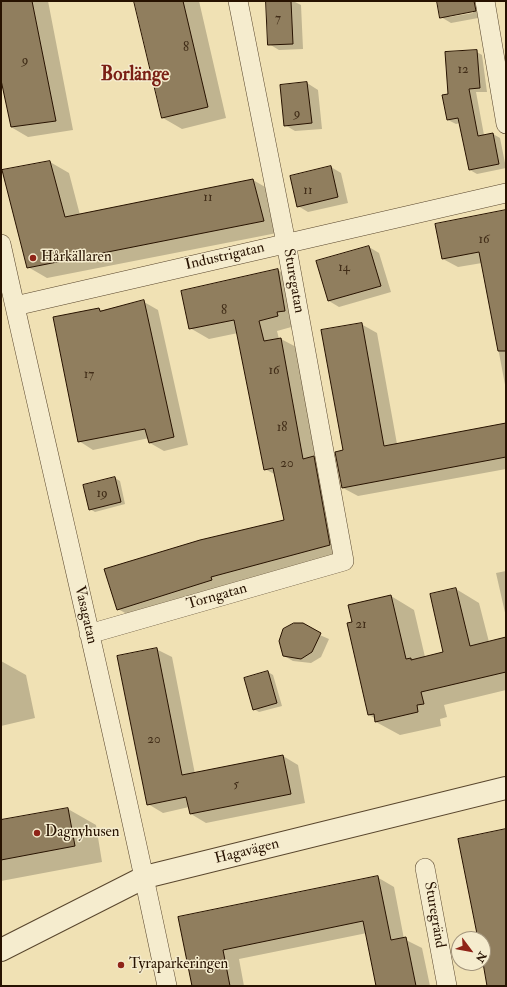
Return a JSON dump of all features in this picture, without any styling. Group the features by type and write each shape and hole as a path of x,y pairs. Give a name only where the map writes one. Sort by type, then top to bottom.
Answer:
{"street":[{"name":"Sturegatan","path":"238,1 286,243 344,561"},
{"path":"485,1 506,124"},
{"name":"Industrigatan","path":"15,306 506,193"},
{"name":"Vasagatan","path":"1,244 89,634 125,785 168,986"},
{"name":"Torngatan","path":"89,634 344,561"},
{"name":"Hagavägen","path":"1,950 145,877 506,788"},
{"name":"Sturegränd","path":"425,868 447,986"}],"building":[{"path":"1,1 32,1 56,121 11,127 1,80"},
{"path":"134,1 183,1 208,107 162,118"},
{"path":"266,1 291,1 293,44 268,45"},
{"path":"437,1 474,1 476,11 440,18"},
{"path":"477,50 480,88 469,89 478,136 493,133 499,164 469,170 458,118 447,120 442,95 448,94 445,52"},
{"path":"307,82 312,123 284,126 280,85"},
{"path":"50,161 65,217 253,179 264,221 27,268 2,170"},
{"path":"331,166 338,197 297,207 290,176"},
{"path":"506,210 506,351 498,351 479,252 442,259 435,224"},
{"path":"369,246 381,286 328,301 316,261"},
{"path":"278,269 285,311 277,312 278,316 259,321 264,341 281,338 303,459 314,456 330,545 211,577 212,580 117,610 104,569 200,540 284,520 273,468 264,470 234,320 189,329 181,291"},
{"path":"144,300 174,437 149,443 145,429 78,442 53,317 99,308 100,311"},
{"path":"362,323 384,446 506,423 506,457 342,488 335,452 343,450 321,330"},
{"path":"115,477 121,502 89,510 83,485"},
{"path":"456,588 470,646 506,637 506,672 421,692 424,704 417,705 418,712 375,722 374,714 368,715 347,623 352,622 348,605 391,595 406,659 411,658 411,660 443,652 430,594"},
{"path":"294,623 303,623 321,633 312,652 301,659 283,656 279,641 283,629"},
{"path":"157,648 182,775 283,755 291,794 190,814 186,797 147,805 117,656"},
{"path":"268,671 277,703 253,710 244,678"},
{"name":"Dagnyhusen","path":"68,808 75,846 1,860 1,820"},
{"path":"506,829 506,986 487,986 484,971 491,971 491,931 476,931 458,839"},
{"path":"378,876 391,940 406,937 416,986 376,986 363,921 223,950 230,986 192,986 178,917"}],"place":[{"name":"Hårkällaren","path":"33,258"},
{"name":"Dagnyhusen","path":"37,833"},
{"name":"Tyraparkeringen","path":"121,965"}],"district":[{"name":"Borlänge","path":"135,76"}]}
